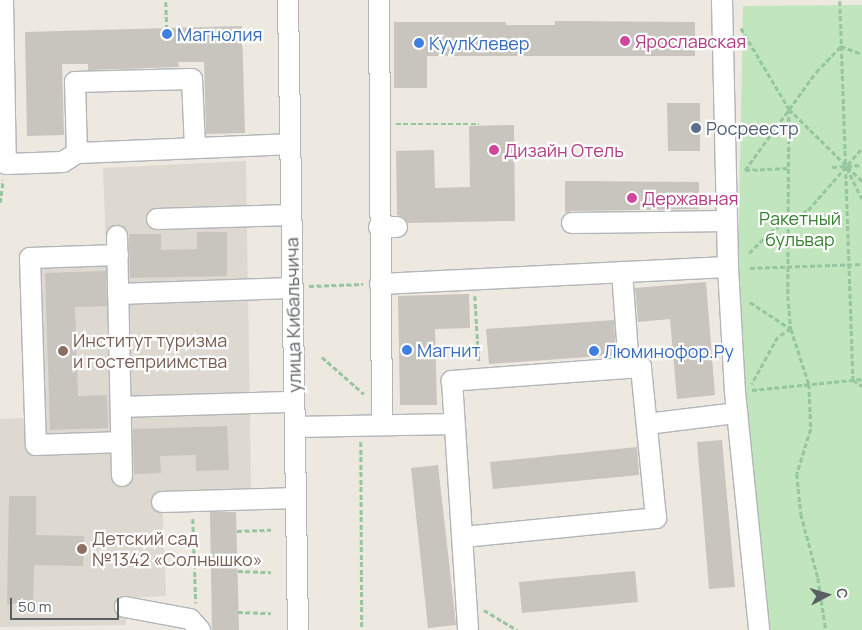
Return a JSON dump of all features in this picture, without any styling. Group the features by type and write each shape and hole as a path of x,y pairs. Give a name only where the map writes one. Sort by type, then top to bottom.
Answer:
{"street":[{"path":"3,0 6,164 63,162 76,153 290,144"},
{"name":"улица Кибальчича","path":"288,0 298,630"},
{"path":"378,0 388,226 380,284 382,417"},
{"path":"722,0 728,268 737,412 759,630"},
{"path":"76,153 75,82 192,78 194,148"},
{"path":"157,219 291,215"},
{"path":"572,223 726,220"},
{"path":"121,442 36,445 30,258 118,245 122,476"},
{"path":"380,284 728,268"},
{"path":"622,272 630,368"},
{"path":"118,294 292,288"},
{"path":"463,537 656,518 641,367 452,381 468,628"},
{"path":"121,407 294,402"},
{"path":"647,424 737,412"},
{"path":"295,427 361,426 382,417 454,424"},
{"path":"162,502 296,498"},
{"path":"126,607 195,624"}],"path":[{"path":"840,1 853,380"},
{"path":"166,2 167,28"},
{"path":"737,23 789,109 862,181"},
{"path":"841,46 862,54"},
{"path":"789,168 745,170 816,72 841,46"},
{"path":"789,109 788,296 791,329 809,384 811,428 797,474 801,514 818,578 826,630"},
{"path":"395,124 479,124"},
{"path":"749,253 770,232 788,219 808,210 862,148"},
{"path":"0,203 6,164"},
{"path":"832,167 862,165"},
{"path":"846,166 862,199"},
{"path":"750,268 862,264"},
{"path":"474,279 479,380"},
{"path":"292,288 380,284"},
{"path":"750,302 791,329"},
{"path":"747,390 778,337 791,329"},
{"path":"322,357 382,417"},
{"path":"752,390 862,379"},
{"path":"853,380 862,386"},
{"path":"361,426 362,630"},
{"path":"193,501 195,624"},
{"path":"237,530 271,530"},
{"path":"238,572 271,572"},
{"path":"467,606 475,605 517,630"},
{"path":"238,612 272,613"}],"shaded area":[{"path":"246,161 251,488 162,491 166,596 125,598 126,625 0,627 0,419 27,418 21,250 106,247 103,168"}],"green space":[{"name":"Ракетный бульвар","path":"862,5 862,630 767,630 746,411 738,263 743,6"}],"building":[{"path":"555,21 695,22 695,56 427,56 427,88 394,88 394,22 506,22 506,25 555,25"},
{"path":"242,26 245,133 206,134 204,62 178,62 179,67 88,70 88,64 62,64 64,135 27,136 25,32"},
{"path":"667,103 700,103 700,151 668,151"},
{"path":"514,125 515,221 408,223 403,217 397,215 396,151 434,150 435,188 470,187 469,126"},
{"name":"Державная","path":"565,181 699,182 699,209 572,211 565,213"},
{"path":"197,232 227,232 227,276 130,278 129,234 161,234 161,250 197,249"},
{"path":"106,271 107,306 75,307 78,396 107,395 108,428 50,430 45,273"},
{"path":"706,282 715,395 677,399 670,319 638,322 635,288"},
{"path":"469,294 470,328 435,329 437,405 400,405 398,296"},
{"path":"614,320 616,355 489,364 486,329"},
{"path":"227,426 229,470 196,471 196,455 160,456 161,473 134,474 133,429"},
{"path":"722,440 735,587 709,589 697,442"},
{"path":"637,447 639,475 493,489 490,462"},
{"path":"438,465 456,625 428,628 411,468"},
{"path":"9,496 36,496 36,535 84,536 83,566 34,565 33,604 7,604"},
{"path":"210,512 236,512 239,630 212,630"},
{"path":"635,571 638,602 522,613 519,582"}],"place":[{"name":"Магнолия","path":"167,34"},
{"name":"Ярославская","path":"625,41"},
{"name":"КуулКлевер","path":"419,43"},
{"name":"Росреестр","path":"696,128"},
{"name":"Дизайн Отель","path":"494,150"},
{"name":"Державная","path":"632,198"},
{"name":"Магнит","path":"407,350"},
{"name":"Институт туризма и гостеприимства","path":"63,351"},
{"name":"Люминофор.Ру","path":"594,351"},
{"name":"Детский сад №1342 «Солнышко»","path":"82,549"}]}
